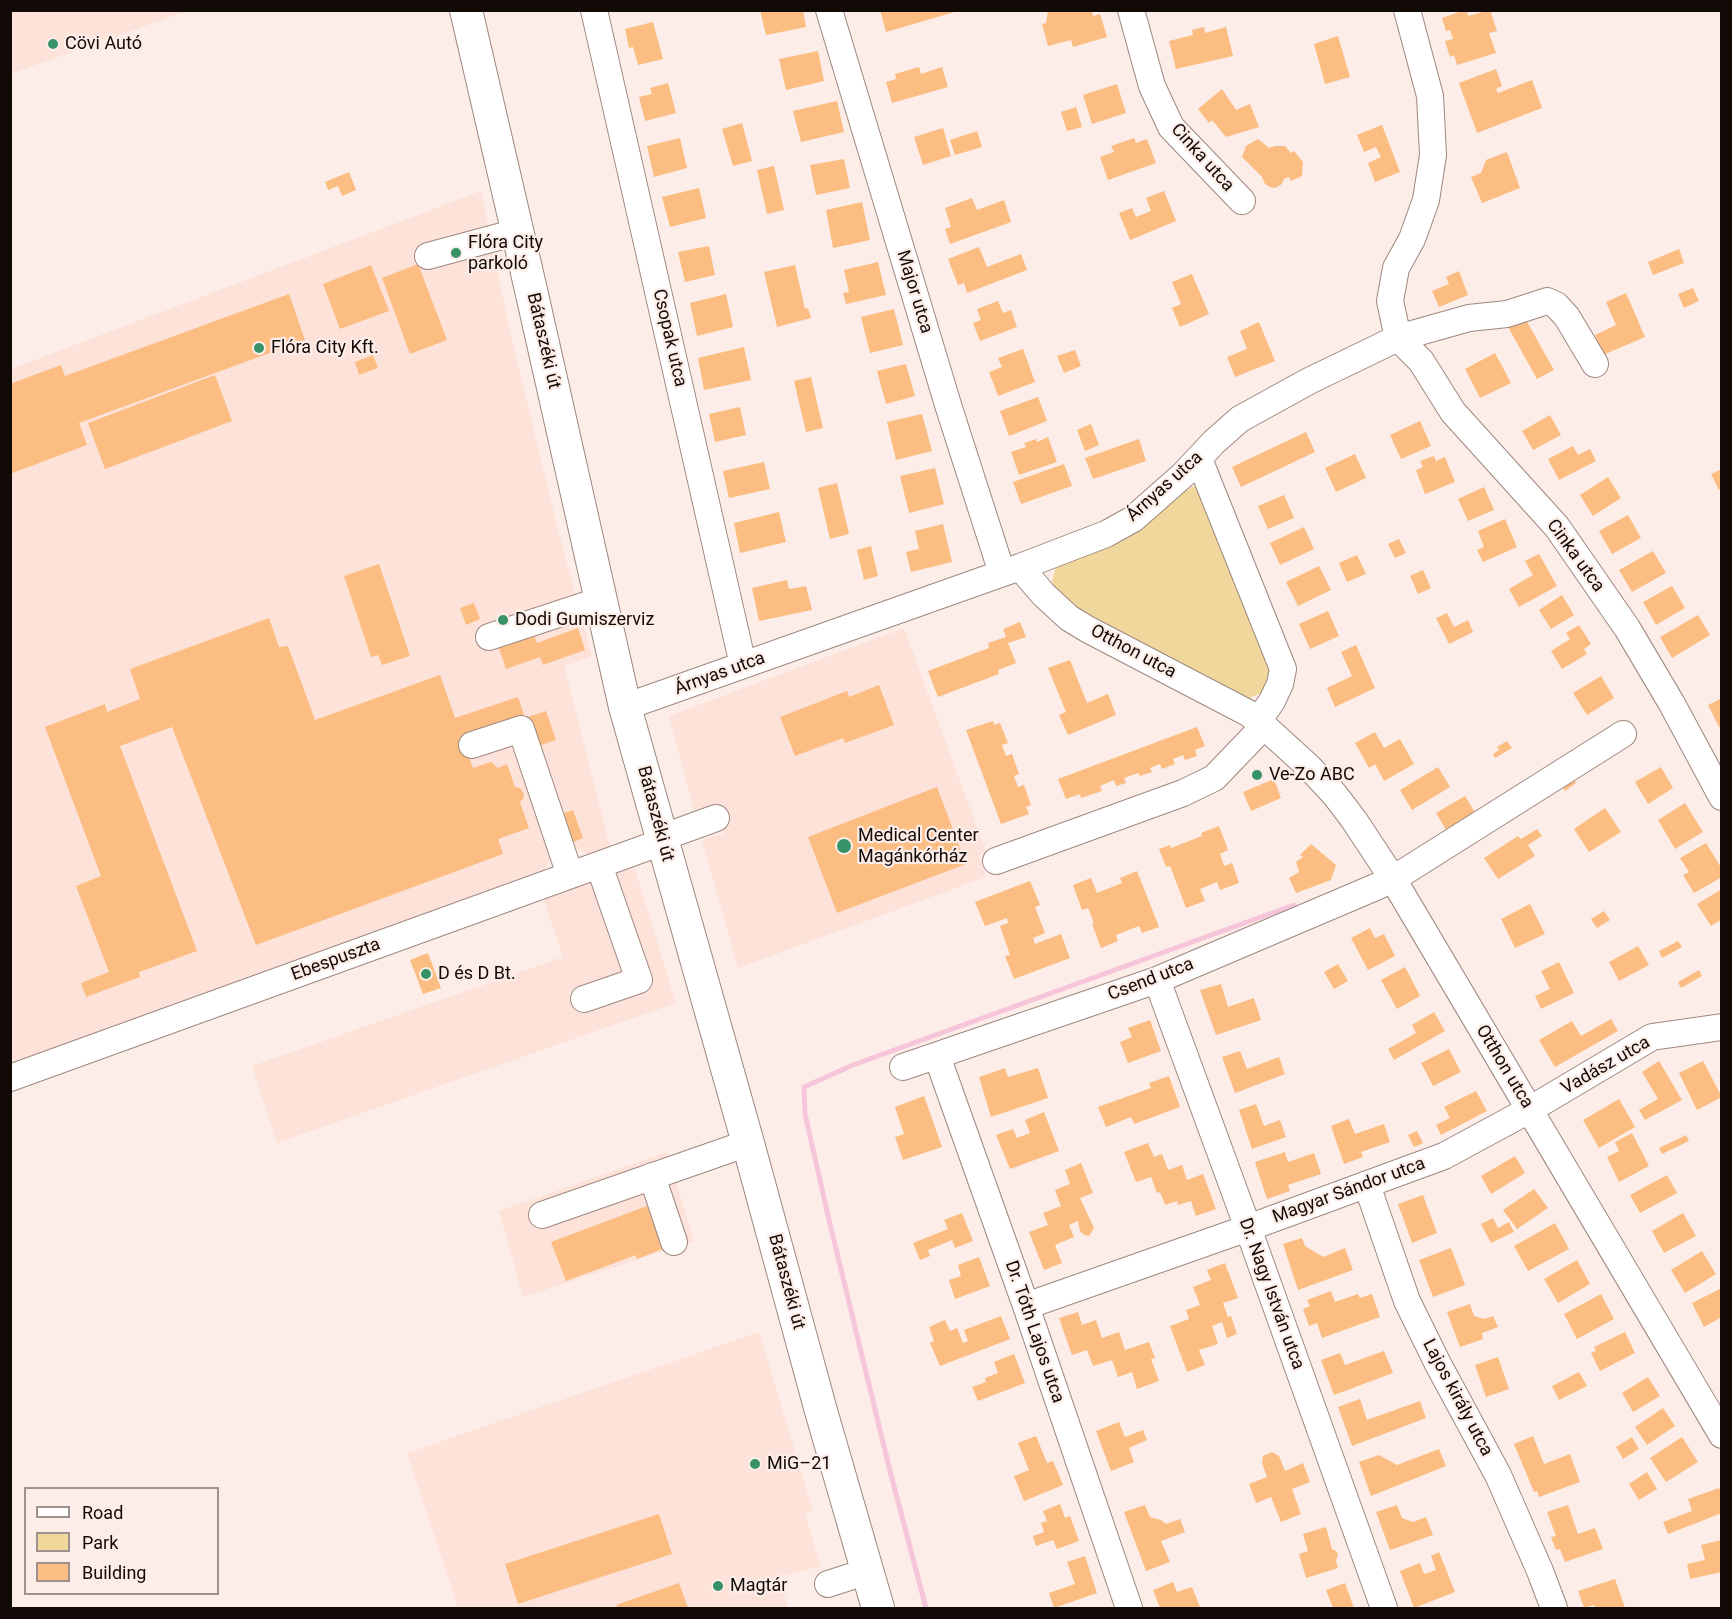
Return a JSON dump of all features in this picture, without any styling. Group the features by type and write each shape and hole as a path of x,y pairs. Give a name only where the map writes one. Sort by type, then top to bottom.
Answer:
{"main road":[{"name":"Bátaszéki út","path":"466,10 626,707 821,1411 878,1608"}],"street":[{"name":"Csopak utca","path":"594,10 743,665"},
{"name":"Major utca","path":"829,10 949,408 1011,570"},
{"name":"Cinka utca","path":"1131,10 1152,86 1171,127 1242,201"},
{"path":"1398,338 1390,301 1396,268 1412,239 1426,200 1433,155 1430,96 1407,10"},
{"path":"428,256 517,232"},
{"name":"Árnyas utca","path":"626,707 1106,534 1133,519 1183,475 1240,419 1309,381 1398,338 1469,318 1507,314 1547,301 1556,305 1567,317 1595,363"},
{"name":"Cinka utca","path":"1398,338 1421,361 1453,412 1557,527 1627,628 1672,704 1722,797"},
{"path":"996,861 1183,793 1214,778 1261,723 1280,684 1283,669 1199,459"},
{"name":"Otthon utca","path":"1011,570 1087,629 1248,713 1309,767 1335,795 1393,879 1722,1435"},
{"path":"489,637 601,600"},
{"path":"472,745 520,729 570,875"},
{"name":"Csend utca","path":"903,1067 1157,980 1393,879 1623,734"},
{"name":"Ebespuszta","path":"10,1078 599,865 716,818"},
{"path":"584,999 639,980 599,865"},
{"name":"Dr. Nagy István utca","path":"1157,980 1384,1608"},
{"name":"Vadász utca","path":"1529,1110 1652,1037 1722,1027"},
{"name":"Dr. Tóth Lajos utca","path":"937,1056 1026,1306 1129,1608"},
{"name":"Magyar Sándor utca","path":"1026,1306 1444,1156 1529,1110"},
{"path":"542,1215 748,1143"},
{"path":"652,1176 674,1242"},
{"name":"Lajos király utca","path":"1367,1185 1407,1301 1498,1475 1554,1608"},
{"path":"828,1584 868,1570"}],"shaded area":[{"name":"Cövi Autó","path":"17,11 187,11 11,74 11,13"},
{"path":"481,191 509,327 558,530 592,656 564,666 610,846 588,854 570,846 554,852 545,869 11,1064 11,369"},
{"path":"904,628 986,852 979,855 986,877 738,968 702,840 724,833 717,814 697,822 669,716"},
{"path":"634,866 676,1003 277,1143 252,1066 563,957 543,898"},
{"path":"667,1152 694,1241 523,1297 499,1211"},
{"path":"759,1332 813,1511 805,1514 821,1566 779,1577 788,1608 458,1608 407,1453"}],"green space":[{"path":"1194,486 1204,492 1269,666 1269,675 1261,693 1245,700 1084,617 1054,588 1052,581 1056,567"}],"building":[{"path":"760,10 803,10 806,27 766,35"},
{"path":"880,10 958,10 958,11 886,32"},
{"path":"1048,10 1092,10 1093,16 1100,14 1107,37 1073,47 1071,40 1048,46 1042,24 1046,23"},
{"path":"1465,10 1468,16 1490,10 1497,31 1489,33 1496,53 1457,65 1454,55 1450,57 1445,41 1453,39 1450,30 1446,31 1442,18"},
{"path":"653,22 663,59 638,65 633,47 629,48 625,29"},
{"path":"1204,27 1205,33 1226,27 1233,56 1176,69 1169,41 1193,35 1192,30"},
{"path":"1338,36 1350,77 1325,84 1314,44"},
{"path":"818,51 824,81 786,90 779,59"},
{"path":"919,67 921,74 942,67 948,87 892,103 886,82 896,79 895,74"},
{"path":"1496,69 1502,86 1496,89 1498,93 1532,80 1542,108 1477,133 1459,83"},
{"path":"668,83 676,113 645,121 639,97 652,94 650,88"},
{"path":"1117,84 1126,113 1092,124 1083,95"},
{"path":"1222,89 1236,110 1250,104 1259,127 1226,137 1212,120 1209,123 1198,109"},
{"path":"837,101 844,132 801,142 793,111"},
{"path":"1076,107 1082,127 1067,131 1061,112"},
{"path":"742,123 752,161 733,166 722,129"},
{"path":"1382,125 1400,172 1375,182 1368,163 1381,157 1376,147 1364,152 1357,135"},
{"path":"943,128 951,156 923,165 914,137"},
{"path":"977,131 982,147 955,155 950,140"},
{"path":"680,138 687,168 654,177 647,146"},
{"path":"1134,138 1136,143 1147,139 1156,163 1108,180 1100,157 1114,152 1111,146"},
{"path":"1258,139 1269,148 1285,146 1291,153 1294,151 1303,162 1302,176 1291,181 1289,177 1284,179 1282,184 1275,188 1265,184 1262,177 1242,157 1246,146"},
{"path":"1507,152 1520,188 1482,203 1471,177 1481,173 1486,160"},
{"path":"844,159 850,188 816,195 810,165"},
{"path":"774,166 784,210 767,214 757,170"},
{"path":"349,172 356,190 342,196 338,186 328,190 325,182"},
{"path":"699,188 706,218 670,227 662,197"},
{"path":"1164,191 1176,221 1130,240 1119,213 1132,208 1136,217 1151,211 1146,198"},
{"path":"972,198 977,210 1004,200 1011,222 950,244 945,229 951,227 945,208"},
{"path":"862,202 870,240 833,248 826,210"},
{"path":"709,246 715,275 685,282 678,252"},
{"path":"979,247 987,267 1021,254 1027,270 967,293 964,283 958,285 948,259"},
{"path":"1679,249 1684,263 1653,275 1648,262"},
{"path":"878,262 886,295 846,304 843,293 849,292 844,270"},
{"path":"418,264 447,340 410,354 382,278"},
{"path":"371,265 389,311 340,329 323,284"},
{"path":"795,265 805,309 808,308 811,318 777,327 764,272"},
{"path":"1459,271 1468,295 1439,307 1432,291 1449,284 1446,277"},
{"path":"1192,274 1209,314 1180,327 1172,308 1181,304 1172,282"},
{"path":"1693,288 1699,301 1684,308 1678,294"},
{"path":"1626,293 1645,337 1603,355 1595,335 1616,325 1606,302"},
{"path":"289,294 305,340 79,423 87,445 10,474 10,384 61,365 65,376"},
{"path":"726,294 733,327 697,336 690,303"},
{"path":"998,301 1003,313 1011,310 1017,327 980,341 973,323 981,320 977,309"},
{"path":"894,309 903,345 870,353 861,317"},
{"path":"1525,318 1554,370 1537,379 1508,327"},
{"path":"1259,322 1275,361 1235,377 1227,357 1247,349 1240,331"},
{"path":"744,347 751,380 704,390 698,358"},
{"path":"1023,349 1035,382 998,396 989,372 1002,367 998,358"},
{"path":"1075,350 1081,366 1064,373 1057,356"},
{"path":"1495,353 1511,383 1480,398 1465,369"},
{"path":"373,355 378,368 359,375 355,362"},
{"path":"906,364 915,396 886,404 877,371"},
{"path":"215,375 232,421 105,469 88,423"},
{"path":"811,377 823,428 806,432 794,381"},
{"path":"1038,397 1047,421 1009,436 1000,411"},
{"path":"740,407 746,435 715,442 709,414"},
{"path":"922,414 932,451 896,460 887,422"},
{"path":"1550,415 1561,435 1533,450 1522,431"},
{"path":"1420,421 1431,446 1401,459 1390,435"},
{"path":"1091,424 1099,445 1085,451 1077,430"},
{"path":"1306,432 1315,452 1241,487 1232,467"},
{"path":"1048,437 1057,462 1019,475 1011,452 1026,447 1024,443 1036,439 1037,442"},
{"path":"1139,439 1146,461 1093,479 1085,458"},
{"path":"1573,446 1578,455 1590,449 1596,461 1559,480 1548,459"},
{"path":"1355,454 1366,478 1336,492 1325,468"},
{"path":"1434,456 1436,461 1445,457 1455,482 1425,494 1416,470 1423,467 1420,461"},
{"path":"764,462 770,489 729,498 723,471"},
{"path":"1064,464 1072,486 1021,504 1013,482"},
{"path":"935,468 944,504 909,513 900,476"},
{"path":"1722,469 1722,488 1719,490 1711,474"},
{"path":"1608,477 1621,498 1593,516 1580,495"},
{"path":"837,483 849,534 830,539 818,488"},
{"path":"1484,487 1494,510 1468,521 1458,499"},
{"path":"1284,495 1294,518 1268,529 1258,506"},
{"path":"779,512 786,542 740,553 734,523"},
{"path":"1628,515 1641,538 1612,554 1599,531"},
{"path":"1505,519 1517,547 1483,562 1477,550 1484,547 1478,531"},
{"path":"943,524 952,562 911,572 906,552 919,549 915,531"},
{"path":"1304,527 1314,549 1280,565 1270,543"},
{"path":"1399,539 1406,553 1395,558 1388,544"},
{"path":"871,546 878,576 864,580 857,550"},
{"path":"1653,551 1666,573 1632,592 1619,570"},
{"path":"1539,554 1557,586 1519,607 1509,589 1533,575 1525,561"},
{"path":"1357,555 1366,574 1347,582 1339,563"},
{"path":"379,564 410,656 382,665 378,655 371,657 344,576"},
{"path":"1319,566 1331,590 1298,606 1286,582"},
{"path":"1423,570 1431,588 1418,594 1410,576"},
{"path":"787,580 789,589 806,586 812,610 759,621 752,588"},
{"path":"1672,586 1685,608 1656,625 1643,602"},
{"path":"1562,595 1574,615 1551,629 1539,610"},
{"path":"474,603 480,619 466,625 460,608"},
{"path":"1328,611 1339,636 1310,649 1299,624"},
{"path":"1447,613 1454,627 1468,620 1473,632 1449,644 1436,618"},
{"path":"1698,615 1710,635 1672,658 1660,637"},
{"path":"269,618 279,647 288,646 315,720 440,675 455,718 518,697 525,718 462,739 473,768 491,762 498,768 507,764 515,787 520,788 524,794 520,802 529,828 498,839 503,854 256,945 172,727 120,746 197,951 139,972 140,977 86,997 81,983 109,972 76,886 101,876 45,727 105,704 107,712 140,699 130,669"},
{"path":"1020,622 1026,637 1008,643 1016,663 998,670 999,674 938,697 928,671 989,648 988,643 1006,637 1003,629"},
{"path":"1579,625 1591,644 1584,649 1587,654 1562,669 1551,651 1570,639 1566,633"},
{"path":"578,628 585,650 543,665 540,657 506,669 499,648 534,636 537,643"},
{"path":"1356,645 1375,688 1335,707 1327,688 1352,676 1341,652"},
{"path":"1070,660 1087,703 1108,694 1116,715 1068,735 1059,715 1066,712 1048,668"},
{"path":"1601,676 1614,698 1587,715 1573,693"},
{"path":"879,685 894,725 845,743 843,738 795,756 780,717 847,691 849,697"},
{"path":"1722,698 1722,726 1719,727 1708,705"},
{"path":"546,711 556,740 535,747 525,718"},
{"path":"993,721 994,725 1000,723 1008,743 1002,745 1006,756 1012,754 1019,774 1014,776 1018,787 1024,785 1031,805 1026,807 1029,814 1001,824 966,730"},
{"path":"1197,727 1205,746 1195,750 1197,756 1185,760 1183,755 1173,759 1175,764 1162,769 1160,764 1150,768 1152,772 1140,776 1138,773 1124,778 1126,783 1116,786 1114,780 1100,786 1102,791 1081,798 1080,794 1066,799 1058,779"},
{"path":"1375,732 1384,748 1400,739 1414,764 1384,781 1375,764 1369,768 1355,743"},
{"path":"1507,741 1512,748 1495,758 1493,754 1499,750 1497,747"},
{"path":"1438,767 1450,787 1412,810 1400,790"},
{"path":"1661,767 1673,788 1648,804 1635,782"},
{"path":"1572,777 1576,783 1565,791 1561,785"},
{"path":"1274,779 1281,798 1251,811 1243,792"},
{"path":"937,787 966,864 837,913 808,837"},
{"path":"1465,796 1477,816 1448,833 1436,813"},
{"path":"1685,803 1703,832 1675,849 1658,820"},
{"path":"1605,808 1621,832 1589,852 1574,829"},
{"path":"573,810 583,838 569,844 559,815"},
{"path":"1219,826 1228,850 1220,854 1224,866 1232,863 1239,883 1220,890 1217,882 1200,889 1205,901 1186,908 1170,866 1166,867 1159,849 1170,845 1171,848 1202,836 1201,833"},
{"path":"1537,829 1542,836 1528,845 1535,856 1498,879 1484,858 1518,836 1521,839"},
{"path":"1706,843 1722,869 1722,877 1694,893 1683,875 1689,872 1680,858"},
{"path":"1311,844 1336,865 1331,880 1296,893 1289,878 1299,872 1296,862 1303,857 1300,855"},
{"path":"1137,871 1159,927 1142,933 1139,926 1116,935 1118,941 1101,948 1088,908 1082,910 1073,885 1091,878 1097,893 1122,883 1120,878"},
{"path":"1030,881 1040,905 1035,907 1045,933 1033,938 1035,944 1061,934 1070,958 1014,979 1005,956 1010,955 1000,926 1008,923 1007,918 985,926 975,902"},
{"path":"1722,889 1722,919 1711,926 1697,904"},
{"path":"1530,904 1545,934 1515,948 1501,919"},
{"path":"1604,911 1610,920 1597,928 1591,919"},
{"path":"1370,928 1375,938 1384,934 1395,956 1368,970 1351,938"},
{"path":"1678,941 1682,947 1662,958 1659,951"},
{"path":"1638,946 1649,965 1619,981 1609,962"},
{"name":"D és D Bt.","path":"428,953 441,988 423,994 410,960"},
{"path":"1559,962 1574,993 1541,1009 1535,996 1550,989 1541,971"},
{"path":"1338,964 1348,981 1334,989 1324,972"},
{"path":"1405,967 1420,996 1397,1009 1381,980"},
{"path":"1699,970 1702,976 1681,988 1678,982"},
{"path":"1221,984 1228,1007 1254,998 1261,1020 1216,1035 1200,990"},
{"path":"1434,1012 1445,1031 1394,1060 1388,1049 1416,1033 1412,1025"},
{"path":"1611,1019 1618,1031 1555,1067 1539,1040 1572,1021 1581,1036"},
{"path":"1150,1020 1161,1051 1128,1063 1120,1042 1132,1037 1128,1028"},
{"path":"1449,1049 1461,1072 1433,1086 1421,1063"},
{"path":"1240,1051 1247,1069 1279,1057 1285,1074 1235,1093 1222,1057"},
{"path":"1659,1061 1682,1100 1645,1120 1639,1110 1658,1099 1642,1072"},
{"path":"1703,1061 1722,1097 1697,1110 1679,1073"},
{"path":"1005,1068 1008,1077 1038,1068 1048,1098 991,1117 979,1077"},
{"path":"1169,1076 1180,1107 1134,1124 1131,1117 1106,1127 1098,1107 1151,1088 1149,1083"},
{"path":"1476,1091 1487,1111 1441,1135 1436,1125 1450,1118 1444,1107"},
{"path":"924,1096 942,1147 903,1160 895,1137 904,1134 895,1107"},
{"path":"1619,1099 1635,1127 1599,1148 1583,1120"},
{"path":"1256,1104 1264,1126 1280,1120 1286,1137 1252,1149 1239,1110"},
{"path":"1044,1112 1059,1151 1010,1169 996,1135 1013,1129 1017,1138 1030,1133 1025,1120"},
{"path":"1349,1119 1355,1134 1384,1124 1390,1142 1361,1152 1363,1157 1344,1164 1331,1126"},
{"path":"1417,1131 1423,1143 1414,1147 1408,1135"},
{"path":"1632,1133 1649,1166 1619,1182 1607,1157 1619,1151 1615,1142"},
{"path":"1686,1135 1689,1141 1662,1154 1659,1148"},
{"path":"1148,1143 1154,1157 1162,1154 1168,1170 1182,1165 1187,1180 1203,1174 1216,1209 1196,1216 1191,1201 1178,1205 1177,1201 1165,1205 1151,1177 1136,1182 1124,1152"},
{"path":"1285,1152 1288,1162 1314,1153 1321,1174 1288,1185 1290,1191 1267,1199 1255,1162"},
{"path":"1515,1156 1525,1173 1491,1194 1481,1176"},
{"path":"1081,1163 1093,1193 1080,1198 1094,1228 1089,1236 1080,1231 1078,1221 1069,1225 1074,1237 1055,1245 1062,1263 1044,1270 1029,1232 1048,1225 1043,1213 1061,1206 1055,1190 1070,1184 1065,1170"},
{"path":"1667,1175 1677,1193 1640,1213 1630,1195"},
{"path":"1534,1189 1548,1208 1517,1229 1503,1210"},
{"path":"1423,1195 1437,1233 1412,1243 1398,1204"},
{"path":"647,1206 654,1224 657,1223 663,1249 637,1259 636,1255 566,1281 551,1242"},
{"path":"962,1213 973,1241 955,1248 952,1240 928,1250 930,1256 920,1260 913,1243 948,1229 944,1220"},
{"path":"1683,1213 1696,1236 1664,1253 1652,1231"},
{"path":"1493,1218 1498,1228 1509,1222 1514,1232 1491,1243 1481,1224"},
{"path":"1555,1223 1569,1249 1528,1271 1514,1246"},
{"path":"1302,1238 1305,1246 1323,1257 1345,1248 1353,1270 1298,1290 1283,1244"},
{"path":"1451,1248 1465,1285 1433,1297 1419,1260"},
{"path":"1702,1251 1716,1274 1685,1293 1671,1270"},
{"path":"979,1257 990,1286 955,1299 949,1280 961,1276 958,1265"},
{"path":"1577,1260 1590,1284 1558,1303 1544,1279"},
{"path":"1225,1263 1238,1298 1223,1303 1228,1317 1231,1316 1237,1334 1227,1338 1222,1322 1212,1326 1218,1344 1199,1350 1205,1365 1187,1372 1170,1326 1189,1319 1186,1310 1200,1305 1193,1287 1211,1280 1207,1270"},
{"path":"1722,1288 1722,1317 1704,1327 1692,1303"},
{"path":"1331,1291 1335,1302 1358,1294 1360,1298 1372,1294 1380,1317 1322,1338 1317,1323 1309,1326 1303,1309 1310,1306 1307,1300"},
{"path":"1601,1294 1614,1319 1577,1339 1564,1314"},
{"path":"1470,1304 1474,1316 1484,1319 1493,1316 1498,1327 1482,1333 1483,1339 1460,1347 1447,1312"},
{"path":"1078,1312 1082,1325 1096,1320 1102,1338 1119,1332 1125,1350 1149,1342 1155,1358 1151,1359 1159,1381 1137,1389 1132,1372 1118,1377 1112,1360 1093,1366 1087,1350 1072,1355 1059,1318"},
{"path":"1001,1316 1010,1339 940,1366 930,1343 934,1341 929,1327 945,1320 950,1331 957,1328 963,1343 968,1341 964,1330"},
{"path":"1625,1332 1635,1353 1600,1371 1591,1353 1596,1351 1594,1347"},
{"path":"1384,1351 1393,1373 1334,1395 1321,1360 1340,1353 1345,1365"},
{"path":"1014,1354 1025,1383 978,1401 972,1387 986,1382 985,1378 998,1373 994,1362"},
{"path":"1498,1357 1509,1389 1486,1397 1475,1365"},
{"path":"1579,1372 1587,1386 1559,1400 1552,1386"},
{"path":"1648,1377 1660,1396 1633,1412 1622,1393"},
{"path":"1360,1399 1367,1420 1420,1401 1426,1418 1352,1446 1338,1407"},
{"path":"1663,1408 1675,1426 1647,1445 1635,1427"},
{"path":"1119,1422 1125,1437 1143,1430 1147,1440 1129,1448 1134,1462 1111,1471 1096,1431"},
{"path":"1036,1436 1047,1463 1053,1461 1063,1485 1024,1501 1014,1476 1029,1470 1018,1443"},
{"path":"1533,1436 1544,1464 1570,1454 1580,1482 1539,1497 1537,1491 1534,1492 1514,1444"},
{"path":"1632,1437 1639,1449 1623,1459 1616,1447"},
{"path":"1682,1437 1698,1462 1666,1482 1650,1458"},
{"path":"1439,1449 1446,1466 1371,1496 1359,1462 1379,1455 1397,1465"},
{"path":"1272,1452 1279,1456 1285,1471 1303,1463 1310,1482 1292,1489 1301,1514 1281,1522 1271,1497 1256,1503 1249,1484 1267,1477 1262,1463 1263,1456"},
{"path":"1647,1472 1657,1489 1639,1500 1629,1484"},
{"path":"1719,1488 1722,1495 1722,1513 1668,1534 1663,1522 1692,1511 1688,1499"},
{"path":"1060,1504 1065,1518 1070,1516 1079,1541 1057,1549 1053,1540 1036,1546 1033,1536 1044,1532 1041,1523 1047,1521 1043,1511"},
{"path":"1145,1505 1150,1517 1166,1524 1180,1519 1185,1532 1161,1541 1170,1562 1146,1571 1124,1512"},
{"path":"1397,1505 1402,1518 1413,1522 1426,1517 1433,1535 1390,1550 1376,1512"},
{"path":"1568,1505 1578,1534 1595,1528 1603,1549 1565,1562 1560,1549 1556,1550 1551,1537 1556,1536 1547,1512"},
{"path":"659,1514 672,1554 518,1604 505,1564"},
{"path":"1326,1527 1332,1549 1338,1554 1336,1561 1338,1568 1306,1578 1299,1554 1308,1551 1303,1534"},
{"path":"1722,1540 1722,1572 1690,1579 1687,1564 1705,1560 1701,1545"},
{"path":"1439,1552 1455,1592 1414,1608 1400,1571 1420,1563 1424,1574 1436,1570 1431,1556"},
{"path":"1085,1556 1097,1593 1054,1608 1049,1593 1075,1584 1067,1562"},
{"path":"1615,1579 1625,1608 1595,1608 1594,1605 1584,1608 1578,1591"},
{"path":"1173,1582 1177,1592 1192,1587 1200,1607 1160,1608 1153,1590"},
{"path":"679,1583 688,1608 618,1608 616,1605"},
{"path":"1345,1583 1354,1608 1333,1608 1326,1590"}],"waterway":[{"path":"926,1608 829,1220 805,1114 804,1087 853,1065 1294,905"}],"place":[{"name":"Cövi Autó","path":"53,44"},
{"name":"Flóra City parkoló","path":"456,253"},
{"name":"Flóra City Kft.","path":"259,348"},
{"name":"Dodi Gumiszerviz","path":"503,620"},
{"name":"Ve-Zo ABC","path":"1257,775"},
{"name":"Medical Center Magánkórház","path":"844,846"},
{"name":"D és D Bt.","path":"426,974"},
{"name":"MiG–21","path":"755,1464"},
{"name":"Magtár","path":"718,1586"}]}
